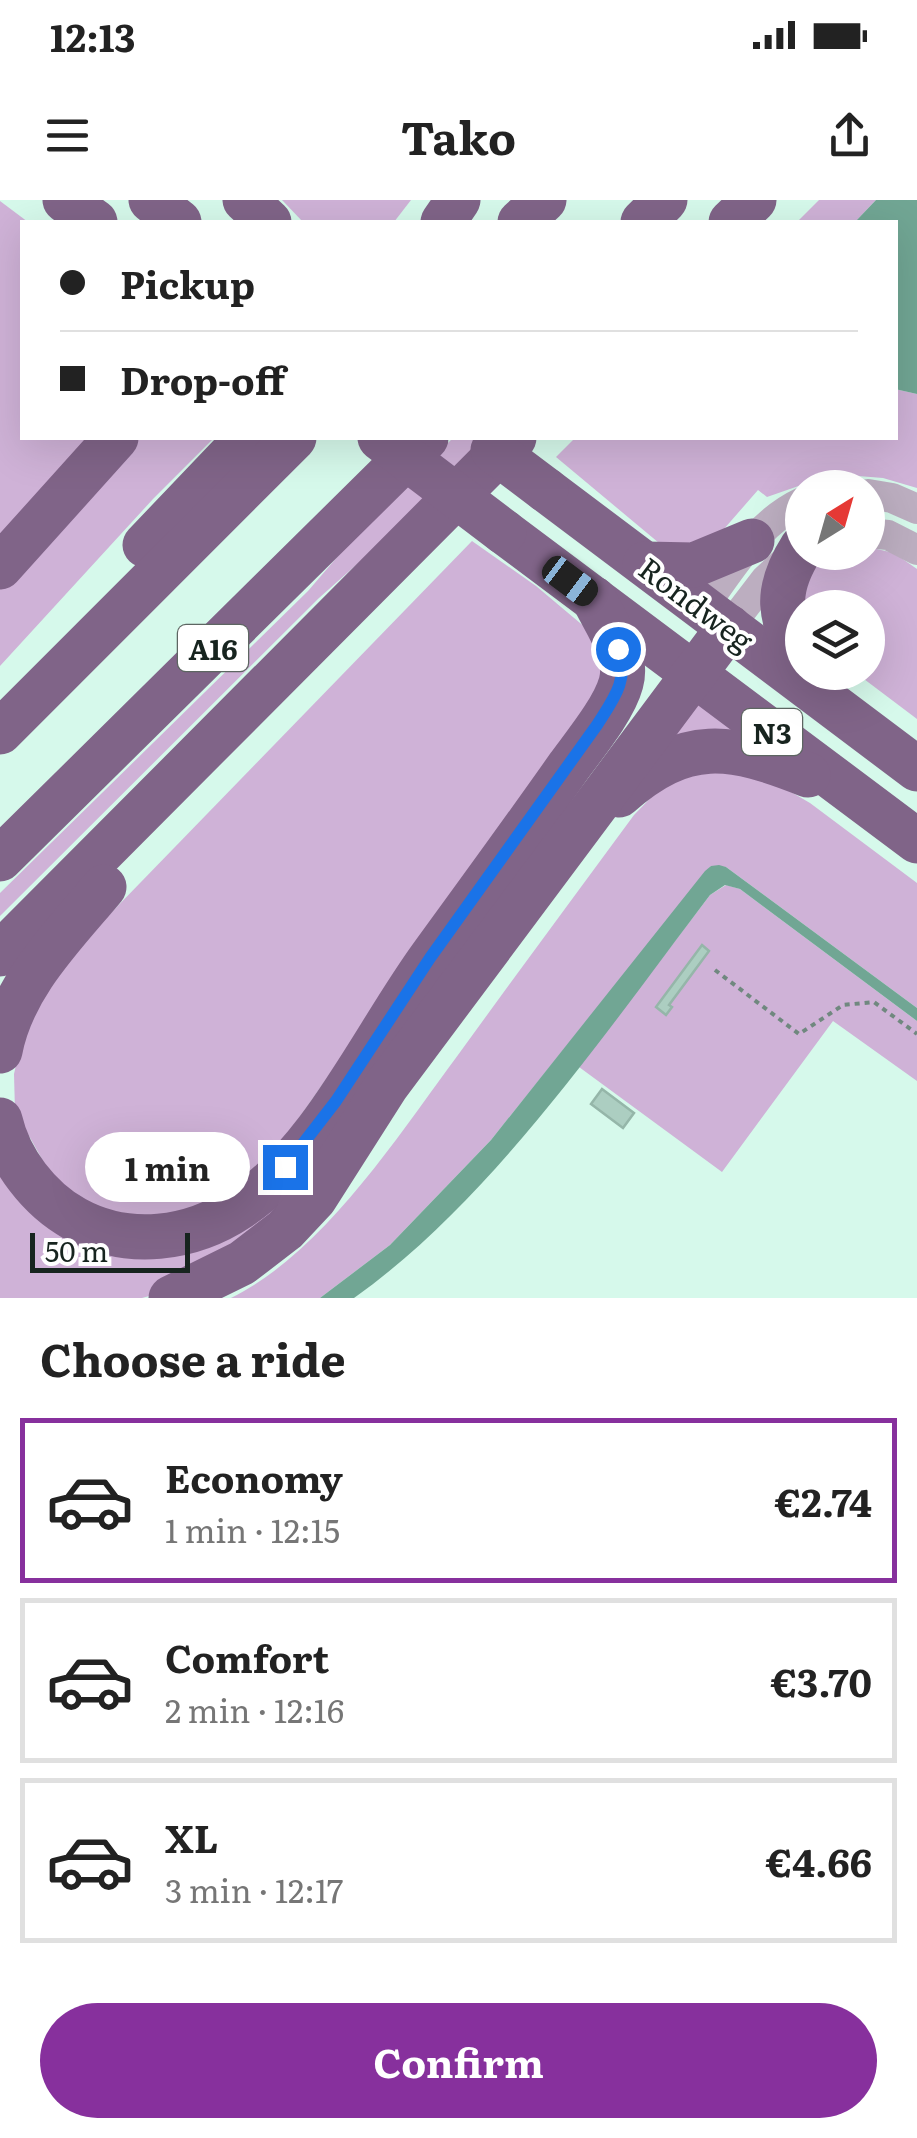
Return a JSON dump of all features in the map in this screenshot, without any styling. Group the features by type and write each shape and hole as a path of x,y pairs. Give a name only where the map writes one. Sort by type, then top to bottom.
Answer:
{"highway":[{"path":"65,200 91,220"},
{"path":"151,200 176,220"},
{"path":"245,200 267,220"},
{"path":"522,220 544,200"},
{"path":"645,220 666,200"},
{"path":"733,220 754,200"},
{"path":"0,567 114,440"},
{"path":"0,707 245,440"},
{"path":"0,732 292,440"},
{"name":"Rondweg","path":"383,440 917,841"},
{"name":"A16","path":"0,859 424,440"},
{"name":"Rondweg","path":"479,440 716,617 785,662"},
{"name":"A16","path":"0,954 512,440"},
{"path":"645,564 694,565 752,542"},
{"name":"N3","path":"785,625 780,602 788,570"},
{"path":"0,1120 15,1158 38,1189 68,1216 96,1229 127,1236 159,1237 201,1228 238,1208 278,1174 316,1129 430,958 581,749 620,687 622,658 594,599"},
{"path":"171,1298 242,1264 285,1230 315,1198 387,1085 576,832 681,664 716,617"},
{"name":"A16","path":"0,1051 20,996 52,949 305,648"},
{"path":"581,749 610,734 681,664"},
{"name":"Rondweg","path":"823,690 917,769"},
{"path":"576,832 640,776 666,761 704,751 765,758 852,791"}],"street":[{"path":"885,497 917,510"},
{"path":"716,617 752,542 785,512"},
{"path":"885,535 917,550"},
{"path":"716,617 785,562"}],"path":[{"path":"715,970 799,1034 844,1005 874,1002 917,1034"}],"shaded area":[{"path":"282,200 411,200 396,220 301,220"},
{"path":"819,200 876,200 857,220 799,220"},
{"path":"876,200 917,200 917,394 898,390 898,220 857,220"},
{"path":"0,201 25,220 20,220 20,440 88,440 0,539"},
{"path":"898,390 917,394 917,488 885,479 885,470 785,470 785,491 767,497 758,490 717,537 665,548 556,457 573,440 898,440"},
{"path":"127,440 212,440 0,666 0,579"},
{"path":"451,440 484,440 319,598 0,916 0,893 308,591 363,527"},
{"path":"472,541 536,586 586,628 611,673 292,1128 256,1170 205,1205 153,1218 103,1212 56,1184 15,1111 14,1074 26,1021 75,950"},
{"path":"885,551 917,569 917,719 879,690 885,690 885,590 806,590 811,570 885,570"},
{"path":"692,688 767,743 668,747"},
{"path":"757,772 810,803 917,883 917,1008 726,867 711,866 491,1140 390,1245 320,1298 231,1298 265,1278 297,1252 356,1190 634,815 667,781 689,773"},
{"path":"719,865 917,1008 917,1021 740,889 725,885 710,895 546,1110 453,1213 354,1298 320,1298 390,1245 491,1140 705,871"},
{"path":"726,885 740,889 917,1021 917,1081 833,1021 722,1172 579,1067 710,895"},
{"path":"0,1163 66,1230 272,1198 297,1203 171,1290 142,1298 0,1298"}],"building":[{"path":"702,945 709,951 669,1005 672,1007 666,1015 656,1007"},
{"path":"602,1089 634,1113 623,1128 591,1104"}],"route":[{"path":"285,1167 336,1101 430,958 597,725 620,687 623,667 618,649"}]}
